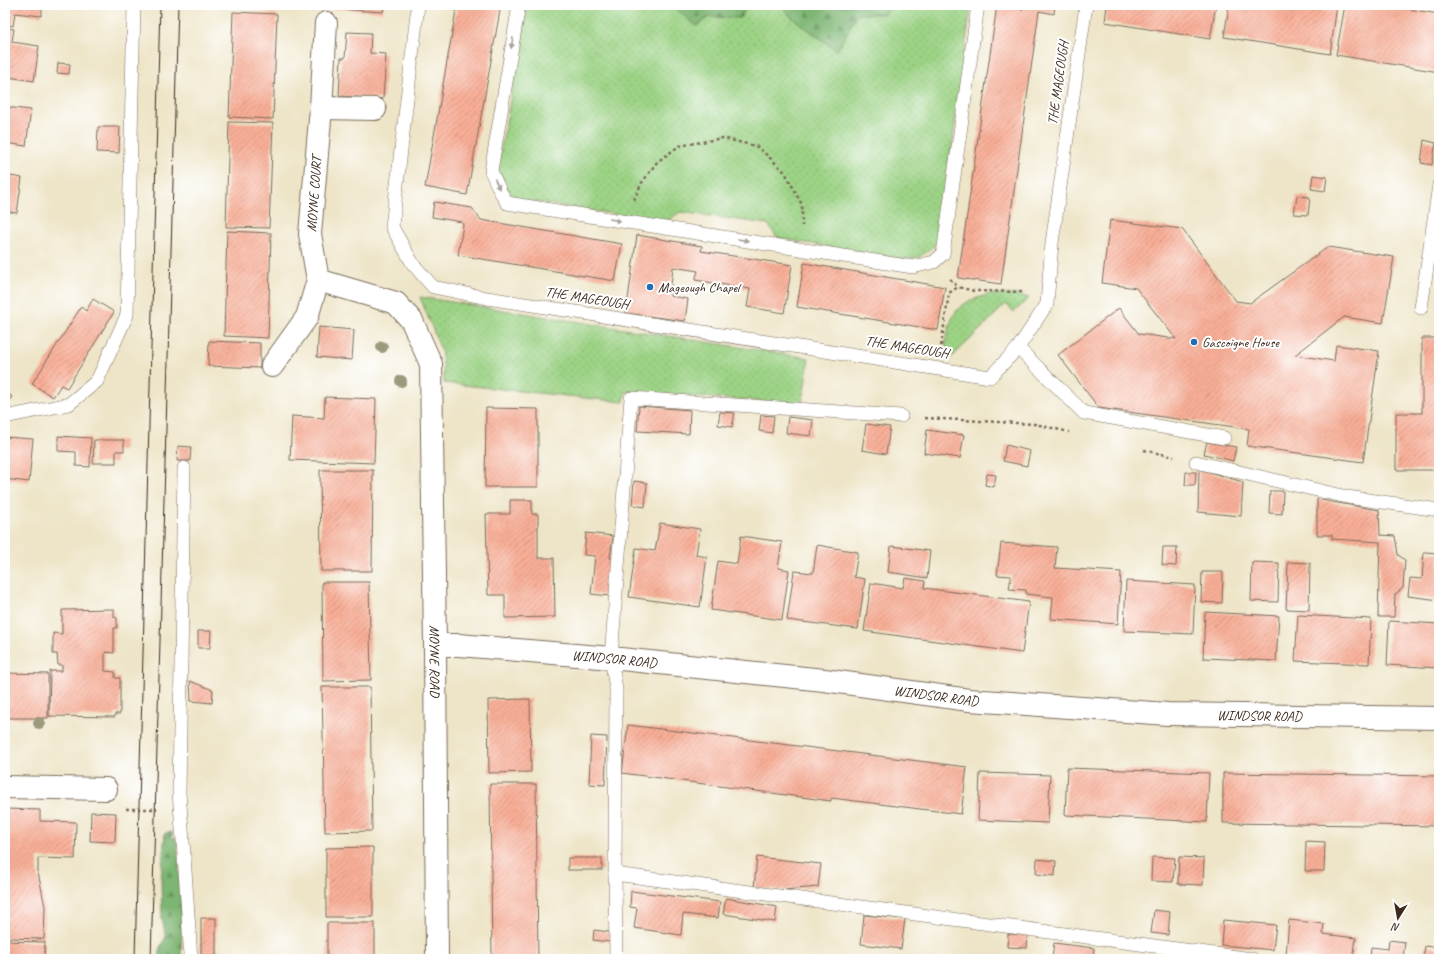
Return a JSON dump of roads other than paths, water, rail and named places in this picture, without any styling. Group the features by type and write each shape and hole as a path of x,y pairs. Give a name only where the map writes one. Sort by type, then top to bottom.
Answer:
{"street":[{"name":"MOYNE COURT","path":"272,366 307,317 318,280 310,234 321,108 326,23"},
{"path":"321,108 375,109"},
{"name":"MOYNE ROAD","path":"318,280 396,303 412,321 431,364 437,959"},
{"name":"WINDSOR ROAD","path":"435,645 459,645 611,658 824,680 969,700 1168,714 1439,718"},
{"path":"5,787 106,789"}],"lane":[{"path":"5,417 69,404 97,381 127,315 134,5"},
{"name":"THE MAGEOUGH","path":"418,5 392,227 413,264 433,287 495,300 990,377 1018,348 1047,304 1052,243 1086,5"},
{"path":"519,5 491,171 507,203 913,267 934,262 943,254 978,5"},
{"path":"1421,308 1439,185"},
{"path":"1018,348 1084,413 1224,438"},
{"path":"616,959 616,689 611,658 631,398 901,416"},
{"path":"1196,462 1347,497 1439,510"},
{"path":"184,468 179,793 184,842 190,959"},
{"path":"615,874 1252,959"}],"tram line":[{"path":"135,959 160,5"},
{"path":"151,959 178,5"}],"place":[{"name":"Mageough Chapel","path":"650,287"},
{"name":"Gascoigne House","path":"1194,342"}]}
